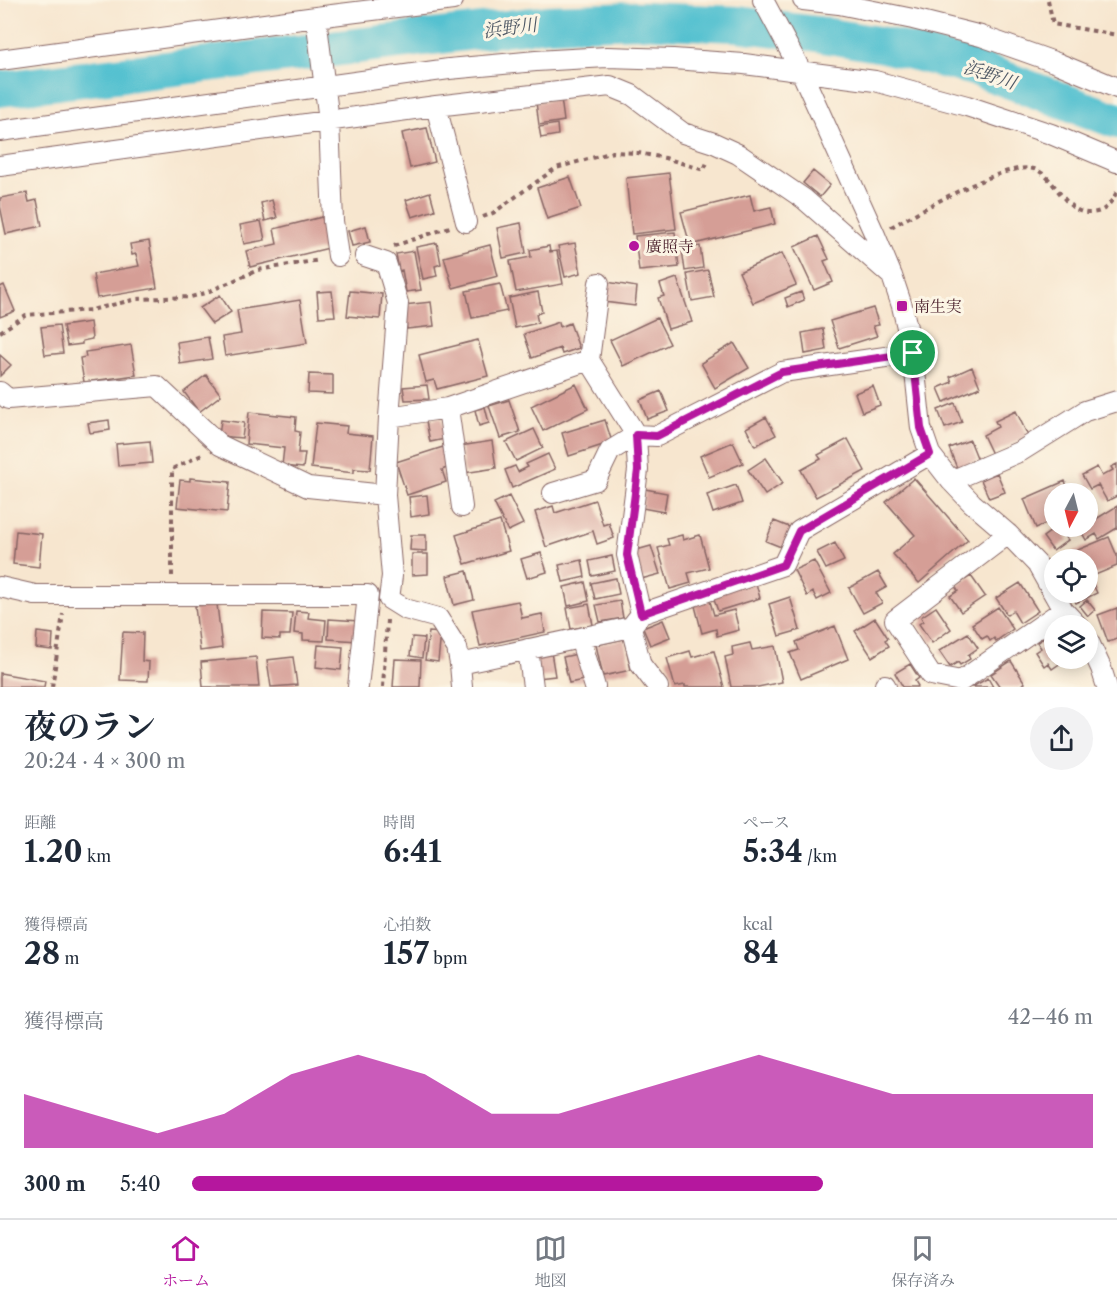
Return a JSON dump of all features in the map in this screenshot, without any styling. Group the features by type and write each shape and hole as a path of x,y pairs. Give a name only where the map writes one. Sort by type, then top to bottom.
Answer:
{"street":[{"path":"0,60 453,0"},
{"path":"763,0 801,71 892,276 913,353 921,428 930,454 972,503 1008,534 1037,564 1068,615"},
{"path":"803,0 839,4 981,36 1057,63 1117,88"},
{"path":"316,17 326,87 333,221 338,256"},
{"path":"608,57 610,86"},
{"path":"0,131 448,69 608,57 744,64 875,81 968,106 1051,134 1117,162"},
{"path":"0,166 436,106 610,86 632,95 683,133 738,154 804,199 892,276"},
{"path":"436,106 466,222"},
{"path":"365,256 386,263 398,303 385,495 392,576 389,599"},
{"path":"599,283 589,360 636,435 638,470 627,555 641,665 658,687"},
{"path":"553,493 596,480 610,451 636,435 657,436 782,372 913,353"},
{"path":"389,417 448,408 589,360"},
{"path":"0,392 8,399 157,386 220,445 230,450 308,487 385,495"},
{"path":"951,481 1021,451 1085,411 1117,401"},
{"path":"448,408 462,507"},
{"path":"460,664 580,638 636,620 783,565 799,531 930,454"},
{"path":"1008,534 895,620 931,675 961,681 1063,610"},
{"path":"0,587 35,596 368,595 389,599 405,609 438,618 457,648 462,687"},
{"path":"358,687 368,595"},
{"path":"580,638 595,687"},
{"path":"528,650 533,687"},
{"path":"1098,662 1107,687"}],"path":[{"path":"1048,0 1053,24 1117,35"},
{"path":"875,235 979,181 1020,168 1035,169 1046,177 1073,207 1085,213 1098,212 1108,207 1117,192"},
{"path":"172,596 172,470 203,454"},
{"path":"51,687 66,596"},
{"path":"383,687 389,599"}],"building":[{"path":"561,98 564,121 539,125 536,102"},
{"path":"557,124 558,135 541,138 539,127"},
{"path":"427,128 435,162 410,168 402,133"},
{"path":"813,171 830,185 820,197 803,183"},
{"path":"669,173 676,229 632,234 626,178"},
{"path":"570,177 581,208 547,219 537,188"},
{"path":"430,192 435,210 412,217 406,200"},
{"path":"27,193 29,202 37,200 42,226 6,234 0,198"},
{"path":"750,195 754,211 771,207 775,224 690,245 681,212"},
{"path":"272,200 277,218 265,221 261,203"},
{"path":"322,217 329,248 250,267 246,251 277,244 274,229"},
{"path":"261,221 265,240 244,244 240,225"},
{"path":"521,223 526,253 503,258 497,228"},
{"path":"366,226 370,242 352,246 348,231"},
{"path":"675,232 679,267 639,271 635,236"},
{"path":"818,236 829,259 824,261 833,282 814,290 794,247"},
{"path":"149,241 157,288 97,298 93,274 139,266 136,254 132,255 130,244"},
{"path":"437,243 441,264 435,266 437,276 423,279 416,247"},
{"path":"575,243 581,273 565,277 558,246"},
{"path":"490,245 498,276 453,288 444,257"},
{"path":"549,246 550,252 557,251 563,284 516,292 510,261 531,257 530,250"},
{"path":"700,246 703,268 685,271 682,249"},
{"path":"414,251 421,290 406,292 396,254"},
{"path":"782,253 796,285 753,303 739,272"},
{"path":"708,270 714,297 692,301 687,274"},
{"path":"677,278 692,322 668,329 658,298 664,296 660,284"},
{"path":"607,282 637,287 635,306 604,302"},
{"path":"500,284 507,311 472,318 466,291"},
{"path":"4,285 15,311 0,317 0,287"},
{"path":"332,291 335,316 319,317 317,292"},
{"path":"350,291 382,294 380,319 347,316"},
{"path":"538,292 542,312 536,314 538,323 515,328 509,298"},
{"path":"801,292 804,300 788,307 785,298"},
{"path":"220,295 231,312 212,324 200,308"},
{"path":"300,300 307,343 225,356 222,337 241,334 237,310"},
{"path":"431,302 434,326 407,329 404,305"},
{"path":"873,308 879,325 873,326 877,336 839,348 830,321"},
{"path":"657,318 670,344 623,366 610,340"},
{"path":"90,322 92,339 82,341 82,344 67,346 63,326"},
{"path":"559,322 560,327 570,323 579,348 562,354 560,348 532,358 524,334"},
{"path":"59,325 63,353 45,355 41,327"},
{"path":"823,329 826,350 805,354 802,333"},
{"path":"208,337 212,359 180,364 177,342"},
{"path":"478,340 488,376 437,389 434,380 426,382 419,355"},
{"path":"734,343 749,368 715,388 701,363"},
{"path":"131,345 136,375 84,382 80,358 86,357 85,352"},
{"path":"0,355 11,365 0,376"},
{"path":"972,367 980,387 944,402 938,388 952,382 950,377"},
{"path":"309,374 333,375 333,394 308,393"},
{"path":"206,375 221,395 199,412 184,392"},
{"path":"576,384 588,409 543,431 531,406"},
{"path":"427,385 429,399 405,400 403,387"},
{"path":"873,386 880,405 862,412 855,393"},
{"path":"661,391 669,411 647,419 640,400"},
{"path":"509,400 520,432 500,438 489,406"},
{"path":"955,403 962,422 945,428 938,410"},
{"path":"485,407 489,423 479,426 475,410"},
{"path":"1016,411 1028,436 992,454 983,435 998,427 995,421"},
{"path":"249,412 296,417 295,431 300,432 298,453 305,453 303,468 282,466 284,448 246,444"},
{"path":"766,417 776,435 755,446 746,428"},
{"path":"441,418 445,439 430,442 426,421"},
{"path":"109,420 110,430 90,433 88,423"},
{"path":"221,420 244,423 242,438 219,436"},
{"path":"605,420 612,442 569,456 562,433"},
{"path":"316,423 347,426 346,433 373,436 370,470 354,469 354,473 311,468"},
{"path":"534,429 543,448 516,461 506,442"},
{"path":"848,439 865,471 816,497 801,470 821,459 818,455"},
{"path":"970,440 978,460 957,468 949,448"},
{"path":"150,441 152,463 118,466 116,444"},
{"path":"492,441 496,468 464,473 460,446"},
{"path":"733,442 743,463 709,477 700,456"},
{"path":"443,447 449,467 442,470 446,482 407,495 396,462"},
{"path":"548,454 555,469 512,488 505,470 515,466 518,472 528,467 526,464"},
{"path":"766,458 783,483 765,495 748,470"},
{"path":"1117,464 1117,496 1107,501 1098,483 1087,483 1082,475 1097,467 1102,476 1113,470 1111,467"},
{"path":"997,473 1005,492 989,498 981,480"},
{"path":"190,478 230,482 227,512 177,507 180,480 190,481"},
{"path":"914,478 968,540 919,583 893,554 915,535 886,502"},
{"path":"736,485 742,503 713,513 707,495"},
{"path":"645,489 667,493 664,512 642,508"},
{"path":"1044,490 1044,524 1036,528 1024,499"},
{"path":"427,495 429,514 411,517 409,497"},
{"path":"509,496 523,524 508,531 494,503"},
{"path":"595,500 603,525 609,523 614,538 597,544 593,531 546,547 535,512 553,506 555,513"},
{"path":"1117,506 1117,528 1099,539 1098,518"},
{"path":"500,521 509,551 465,564 456,535"},
{"path":"774,521 794,529 786,549 766,541"},
{"path":"16,531 42,534 39,567 13,564"},
{"path":"411,535 426,535 426,551 410,550"},
{"path":"682,535 683,540 700,535 709,568 688,573 691,583 670,589 658,548 669,545 667,539"},
{"path":"1043,537 1066,537 1068,540 1056,549 1052,549"},
{"path":"1109,537 1117,556 1117,566 1098,574 1098,549 1080,549"},
{"path":"835,543 844,561 826,569 817,552"},
{"path":"651,546 660,574 641,579 633,551"},
{"path":"541,553 547,572 527,578 521,559"},
{"path":"412,554 428,554 428,574 412,575"},
{"path":"612,556 615,571 592,576 589,561"},
{"path":"582,560 585,577 563,582 559,565"},
{"path":"814,561 831,593 817,600 813,592 807,596 794,570"},
{"path":"467,571 474,600 454,605 447,576"},
{"path":"878,572 887,587 876,593 882,603 863,613 849,588"},
{"path":"971,576 985,596 961,612 950,596 958,591 955,586"},
{"path":"616,578 619,594 595,599 591,583"},
{"path":"755,580 760,598 718,611 712,594"},
{"path":"585,582 589,601 568,606 564,587"},
{"path":"1020,583 1038,611 1020,623 1013,611 1007,615 996,598"},
{"path":"790,597 800,630 779,636 769,604"},
{"path":"709,598 714,615 734,610 739,630 717,636 716,629 702,633 694,602"},
{"path":"518,601 522,618 542,614 545,632 480,646 472,610"},
{"path":"620,601 623,618 600,622 596,605"},
{"path":"1089,603 1095,610 1087,615 1080,606"},
{"path":"217,604 222,648 200,651 195,606"},
{"path":"589,604 593,625 571,629 567,608"},
{"path":"936,607 951,629 932,643 919,624 923,621 921,617"},
{"path":"998,607 1013,629 996,641 994,638 990,641 987,636 982,639 972,624"},
{"path":"1117,608 1117,639 1108,642 1098,615"},
{"path":"296,611 309,612 308,618 326,620 324,641 303,640 303,634 294,633"},
{"path":"263,612 292,613 290,635 280,635 280,639 262,638"},
{"path":"875,618 888,638 885,640 889,646 872,657 855,631"},
{"path":"329,619 359,621 358,641 328,639"},
{"path":"663,620 670,637 650,645 643,628"},
{"path":"835,626 848,659 801,679 790,653 799,650 796,642"},
{"path":"37,632 53,634 52,650 36,648"},
{"path":"123,632 143,633 142,661 149,662 148,681 120,680"},
{"path":"429,632 441,633 438,662 425,660"},
{"path":"968,633 978,648 968,655 970,659 960,665 958,662 950,667 939,651"},
{"path":"412,637 424,638 422,658 410,656"},
{"path":"1044,638 1044,666 1035,652 1041,648 1037,642"},
{"path":"624,639 631,670 603,676 596,645"},
{"path":"750,643 752,650 775,646 782,682 758,687 731,687 725,657 733,655 732,647"},
{"path":"318,645 343,647 341,670 316,667"},
{"path":"690,651 692,657 714,651 724,687 685,687 685,685 675,687 667,658"},
{"path":"551,652 555,676 538,678 534,654"},
{"path":"582,653 588,679 569,683 563,657"},
{"path":"256,657 259,687 203,687 201,662"},
{"path":"293,657 297,685 271,687 267,660"},
{"path":"395,659 421,660 420,687 393,687"},
{"path":"1011,661 1025,683 1019,687 1000,687 991,674"},
{"path":"910,664 919,678 915,681 918,686 903,687 895,673"},
{"path":"0,673 45,681 44,687 0,687"},
{"path":"988,678 993,687 972,687"}],"waterway":[{"name":"浜野川","path":"0,89 548,23 639,20 737,24 884,45 978,69 1117,121"}],"place":[{"name":"廣照寺","path":"634,246"},
{"name":"南生実","path":"902,306"}],"route":[{"path":"913,353 921,428 930,454 799,531 783,565 641,614 627,555 638,470 636,435 657,436 782,372 913,353"}]}
